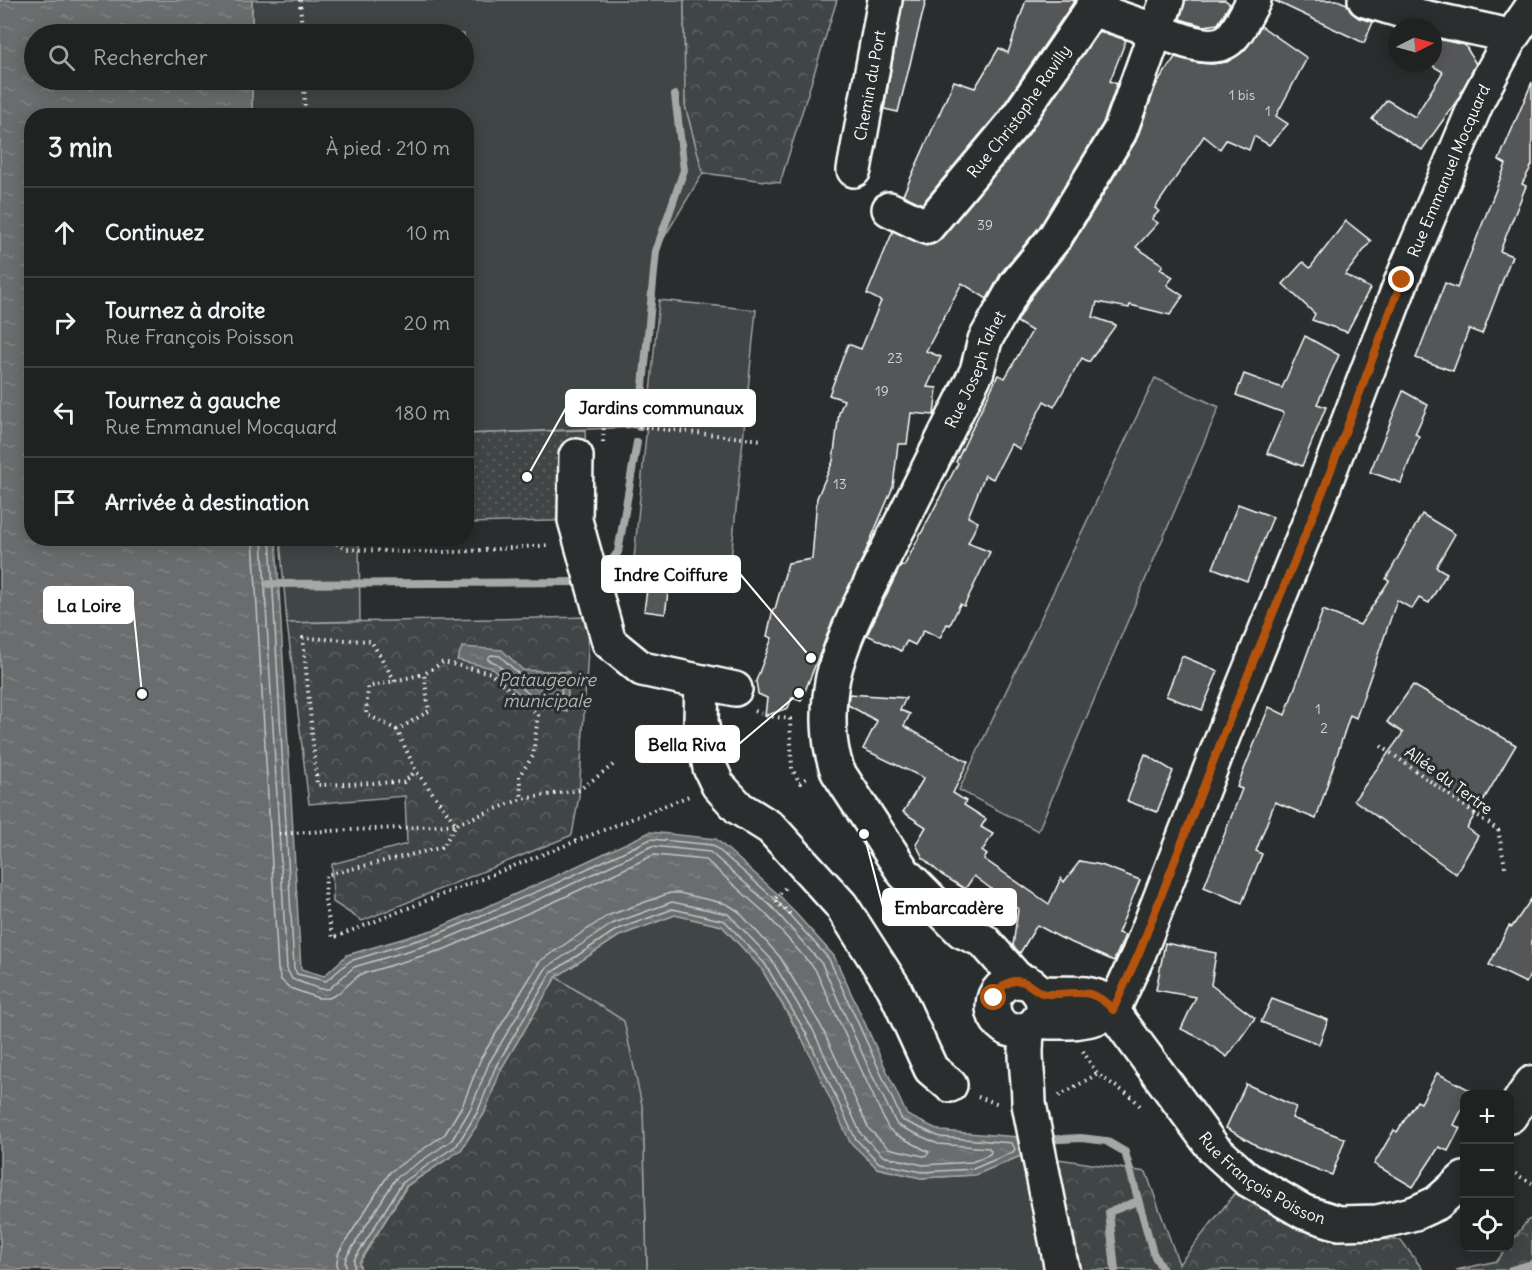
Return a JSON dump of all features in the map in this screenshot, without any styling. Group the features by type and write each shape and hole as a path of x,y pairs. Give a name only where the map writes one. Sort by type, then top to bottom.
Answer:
{"street":[{"name":"Chemin du Port","path":"854,170 885,0"},
{"path":"1161,15 1202,46 1217,47 1227,43 1254,0"},
{"path":"1365,0 1419,16 1497,33 1510,39"},
{"name":"Rue Emmanuel Mocquard","path":"1113,1010 1139,953 1227,726 1323,491 1402,280 1479,97 1510,39 1532,7"},
{"name":"Rue Christophe Ravilly","path":"889,209 927,227 1013,124 1092,9 1161,15"},
{"name":"Rue Joseph Tahet","path":"1020,1008 984,941 962,931 904,873 838,772 832,758 829,719 833,678 866,592 976,371 985,340 1017,285 1055,237 1120,131 1161,15"},
{"path":"590,451 575,520 609,642 642,669 735,689"},
{"path":"702,682 701,721 710,768 718,785 739,808 771,828 841,905 894,988 931,1069 950,1085"},
{"path":"1062,1270 1030,1113 1010,1071 1020,1008 1072,1021 1095,1018 1113,1010"},
{"name":"Rue François Poisson","path":"1113,1010 1214,1149 1247,1179 1304,1212 1339,1223 1377,1222 1415,1213 1437,1203 1460,1183"},
{"path":"1514,1109 1532,1083"}],"path":[{"path":"300,0 301,24"},
{"path":"304,90 305,108"},
{"path":"590,451 604,423 762,440"},
{"path":"341,546 347,549 403,552 457,552 581,542"},
{"path":"395,681 371,641 303,638 317,785 404,782 416,771"},
{"path":"456,824 416,771 396,730 366,714 368,687 424,674 443,662 491,673 538,715 532,756 519,777 522,799"},
{"path":"396,730 429,711 424,674"},
{"path":"768,716 790,719"},
{"name":"Allée du Tertre","path":"1381,746 1498,830 1506,872"},
{"path":"279,834 346,829 406,829 456,824 522,799 579,790 613,765"},
{"path":"456,824 442,847 326,875 325,903 333,938 718,785"},
{"path":"789,884 774,900 791,915"},
{"path":"1061,1095 1097,1074 1132,1097 1147,1112"},
{"path":"1514,1174 1532,1183"}],"green space":[{"path":"252,0 684,0 685,105 703,173 656,251 639,427 474,434 474,108 252,108 252,90 474,90 474,24 252,24"},
{"path":"684,0 837,0 780,183 703,173 685,105"},
{"path":"659,300 756,310 730,569 634,559"},
{"path":"1155,378 1219,407 1038,831 959,790"},
{"path":"585,430 588,520 474,523 474,434"},
{"path":"281,546 359,546 360,621 287,623"},
{"path":"590,617 579,796 572,835 362,921 333,902 332,864 407,844 405,796 309,804 287,623"},
{"path":"675,915 722,926 761,968 876,1168 921,1178 975,1175 1023,1155 1058,1159 1081,1270 647,1270 643,1110 556,977 619,936"},
{"path":"556,977 624,1021 643,1110 647,1270 361,1270 359,1263 407,1186 461,1150 484,1114 501,1069"},
{"path":"1058,1159 1146,1172 1179,1264 1240,1187 1344,1239 1401,1240 1423,1270 1081,1270"},
{"path":"1532,1218 1532,1270 1456,1270 1497,1261 1504,1252 1514,1252 1514,1239"}],"water":[{"path":"0,0 252,0 252,24 24,24 24,90 252,90 252,108 24,108 24,546 276,546 301,969 324,976 347,955 436,929 650,832 716,839 781,897 834,956 907,1115 941,1131 1019,1137 1023,1155 975,1175 921,1178 877,1168 850,1142 801,1036 761,968 722,926 675,915 619,936 556,977 501,1069 484,1114 461,1150 406,1186 359,1263 361,1270 0,1270"},
{"name":"Pataugeoire municipale","path":"462,647 502,650 523,670 569,672 567,712 530,704 492,668 457,660"}],"building":[{"path":"903,0 926,0 898,112 884,109"},
{"path":"1026,0 1075,0 998,113 922,204 903,195 954,81 975,88 999,48 1008,53"},
{"path":"1185,0 1225,0 1230,4 1218,24 1204,26 1180,19"},
{"path":"1273,0 1337,0 1347,4 1351,12 1359,18 1373,22 1364,43"},
{"path":"1261,26 1307,58 1276,116 1288,124 1269,145 1254,136 1249,150 1226,140 1220,149 1204,136 1155,208 1159,211 1152,219 1158,223 1136,247 1163,265 1160,269 1173,277 1167,285 1183,296 1170,315 1130,305 1129,308 1097,302 1093,317 1116,325 1089,362 1082,358 1054,407 1044,401 1020,449 1011,444 993,479 985,475 968,517 978,522 968,543 990,552 964,606 960,604 950,625 947,624 940,638 924,630 915,645 907,641 901,651 867,635 901,565 904,566 958,463 956,462 998,375 1005,378 1032,331 1017,322 1032,296 1071,247 1136,141 1156,85 1175,57 1200,63 1227,62 1244,51"},
{"path":"1099,31 1126,40 1110,81 1117,84 1103,123 1040,226 1001,273 987,299 962,283 926,351 941,357 927,387 937,388 934,415 911,413 907,444 898,444 893,487 834,618 801,701 792,698 788,708 765,716 767,698 758,694 756,681 772,638 767,636 773,609 775,609 788,563 812,559 817,498 833,461 839,413 844,400 829,395 848,344 861,349 881,301 867,294 893,231 926,246 941,239 1028,135"},
{"path":"1442,40 1465,45 1476,64 1458,99 1422,150 1372,119 1387,100 1415,117 1443,72"},
{"path":"1532,82 1532,165 1522,184 1526,186 1500,251 1512,256 1482,334 1469,329 1453,371 1416,358 1445,283 1457,288 1506,164 1499,160"},
{"path":"1346,221 1371,241 1345,275 1370,288 1347,332 1312,320 1315,314 1283,284 1303,262 1310,268"},
{"path":"1305,336 1339,355 1317,404 1326,407 1302,466 1267,453 1284,413 1236,395 1244,374 1282,388"},
{"path":"1403,391 1428,405 1415,434 1419,436 1401,483 1370,472"},
{"path":"1238,504 1273,517 1247,581 1213,568"},
{"path":"1422,514 1455,534 1436,567 1447,573 1429,603 1419,598 1412,609 1397,600 1356,718 1350,715 1316,819 1275,802 1256,851 1262,854 1242,903 1204,887 1242,789 1237,787 1269,707 1285,715 1323,610 1360,625 1389,581 1386,579"},
{"path":"647,590 668,593 665,614 644,611"},
{"path":"1182,656 1218,671 1202,710 1166,696"},
{"path":"1413,685 1516,745 1467,828 1478,836 1456,874 1354,800 1403,733 1387,722"},
{"path":"849,694 906,698 900,710 910,714 904,726 968,762 953,793 966,801 964,805 986,819 981,827 993,834 982,851 987,855 984,859 1049,904 1061,878 1064,882 1080,861 1101,865 1140,880 1118,933 1125,935 1114,961 1037,925 1020,953 1013,946 1018,909 974,876 965,889 942,875 923,858 916,844 926,827 903,812 924,778 863,749 877,721 848,705"},
{"path":"1145,754 1173,771 1157,812 1127,801"},
{"path":"1532,898 1532,971 1526,983 1489,965 1509,926 1512,927"},
{"path":"1165,943 1216,953 1211,985 1255,1018 1227,1057 1202,1039 1181,1029 1196,997 1156,990"},
{"path":"1272,999 1328,1020 1319,1044 1261,1022"},
{"path":"1437,1073 1470,1090 1460,1090 1460,1113 1454,1125 1460,1128 1448,1151 1439,1147 1413,1187 1374,1164 1394,1130 1397,1132 1417,1101 1421,1103"},
{"path":"1246,1084 1296,1107 1292,1118 1345,1139 1332,1175 1256,1146 1226,1128"}],"waterway":[{"path":"639,427 656,251 684,170 675,95"},
{"path":"601,574 618,552 637,442"},
{"path":"269,584 583,582"},
{"path":"1042,1140 1081,1138 1106,1141 1125,1152 1153,1253 1163,1270"},
{"path":"1115,1270 1109,1212 1138,1201"},
{"path":"1511,1270 1532,1264"}],"place":[{"name":"Jardins communaux","path":"527,477"},
{"name":"Indre Coiffure","path":"811,658"},
{"name":"Bella Riva","path":"799,693"},
{"name":"La Loire","path":"142,694"},
{"name":"Embarcadère","path":"864,834"}],"route":[{"path":"994,998 1001,987 1007,983 1019,981 1030,984 1038,992 1095,995 1113,1010 1139,953 1227,726 1323,491 1402,280"}]}
